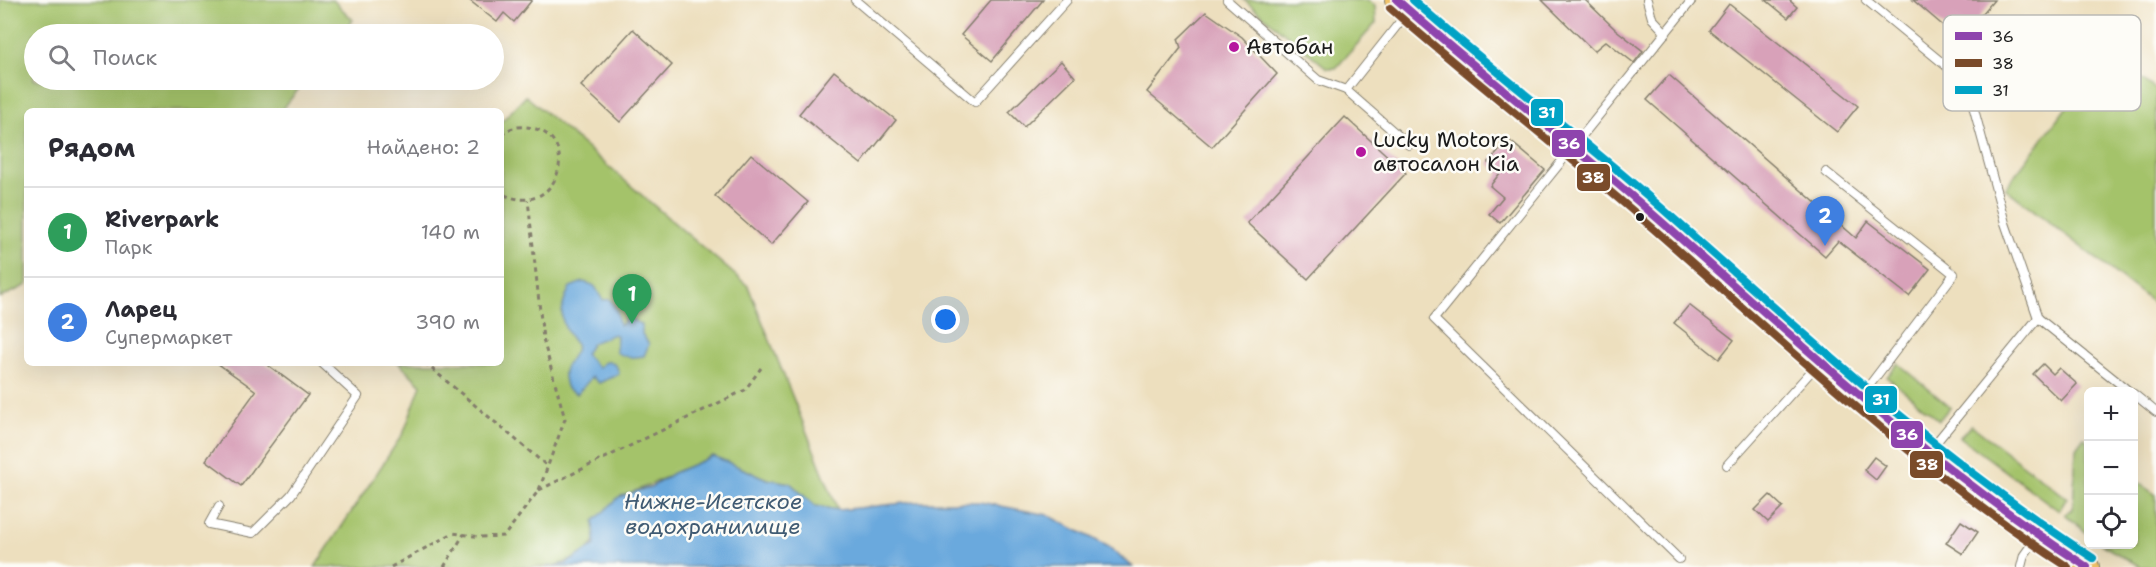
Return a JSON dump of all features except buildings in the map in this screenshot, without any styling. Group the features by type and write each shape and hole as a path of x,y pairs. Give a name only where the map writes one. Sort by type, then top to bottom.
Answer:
{"main road":[{"path":"1403,5 1575,147 1927,453 2038,536 2087,567"}],"lane":[{"path":"855,0 975,102 1068,0"},
{"path":"1227,0 1318,80 1346,90 1409,145"},
{"path":"1647,0 1652,18 1666,33"},
{"path":"1679,559 1434,319 1692,0"},
{"path":"1866,0 1943,63"},
{"path":"1346,90 1403,5"},
{"path":"1974,111 2005,223 2038,318 2124,387"},
{"path":"1826,172 1954,274 1861,396"},
{"path":"1927,453 2038,318"},
{"path":"1727,465 1821,361"},
{"path":"219,506 208,524 253,533 291,495 358,396 325,366"},
{"path":"2138,398 2156,412"},
{"path":"2021,567 2024,555 2038,536"}],"path":[{"path":"504,132 510,128 525,126 540,130 552,140 559,154 560,170 554,184 542,195 528,200 512,199 504,195"},
{"path":"391,567 453,533 481,537 504,536 539,490 565,420 543,339 528,200"},
{"path":"429,366 547,466"},
{"path":"539,490 745,390 761,368"},
{"path":"444,567 464,534"}],"green space":[{"path":"0,0 333,0 353,20 350,24 24,24 24,90 298,90 283,108 24,108 24,286 0,298"},
{"path":"1244,0 1368,0 1375,6 1376,23 1336,68 1327,68"},
{"path":"2141,78 2156,90 2156,305 2005,188 2064,111 2141,111"},
{"path":"526,96 748,286 838,510 815,506 790,483 767,479 713,456 619,497 593,544 585,552 562,563 546,567 315,567 404,432 421,385 402,366 504,366 504,119"},
{"path":"1898,363 1950,407 1939,420 1887,377"},
{"path":"1971,425 2067,498 2059,511 1960,437"},
{"path":"2084,437 2084,531 2065,514 2073,509 2076,448"},
{"path":"2138,483 2156,495 2156,567 2141,567 2109,549 2138,549"}],"water":[{"path":"583,282 595,287 603,300 610,299 617,311 619,325 622,325 627,317 642,325 642,334 649,344 644,356 633,357 616,352 617,336 614,334 592,343 585,354 598,368 603,363 612,363 619,374 599,383 592,377 577,394 567,389 565,381 566,365 577,346 567,332 562,312 570,287"},
{"name":"Нижне-Исетское водохранилище","path":"713,456 767,479 790,483 815,506 838,510 914,502 980,502 1048,515 1109,547 1133,567 546,567 566,564 595,545 594,521 619,497 653,486 673,473"}],"transit line":[{"name":"36","path":"1397,0 1617,183 1915,441 2027,526 2087,567"},
{"name":"31","path":"1413,0 1627,178 1868,389 1978,477 2093,558"},
{"name":"38","path":"1390,8 1640,217 1901,444 1955,487 2068,567"}],"place":[{"name":"Автобан","path":"1234,47"},
{"name":"Lucky Motors, автосалон Kia","path":"1361,152"},
{"name":"Ларец","path":"1825,246"},
{"name":"Riverpark","path":"632,324"}]}
